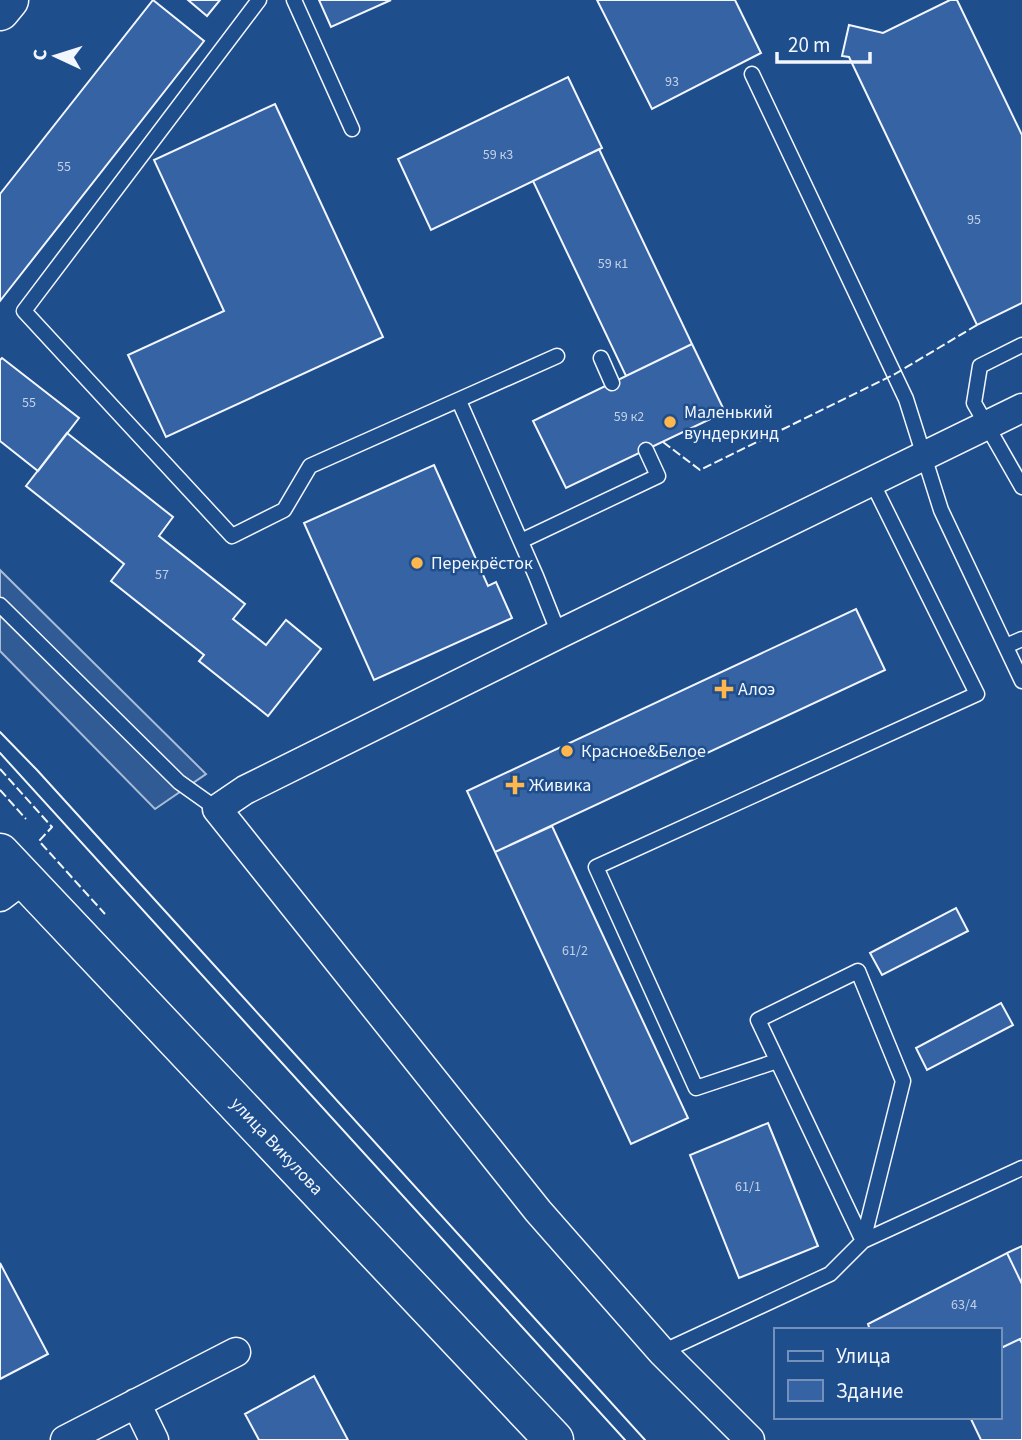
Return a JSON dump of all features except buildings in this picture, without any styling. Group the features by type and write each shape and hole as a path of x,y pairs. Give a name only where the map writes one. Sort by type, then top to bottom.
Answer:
{"street":[{"path":"0,11 9,0"},
{"path":"750,1440 662,1352 538,1211 217,809 245,790 1022,408"},
{"name":"улица Викулова","path":"8,876 554,1440"},
{"path":"65,1440 236,1353"},
{"path":"136,1403 154,1440"}],"lane":[{"path":"260,0 24,311 232,536 284,510 310,466 557,356"},
{"path":"294,0 352,129"},
{"path":"752,74 906,399 941,510 1022,681"},
{"path":"1022,345 980,366 974,403 1022,487"},
{"path":"601,358 612,383"},
{"path":"459,401 559,634"},
{"path":"521,541 658,476 646,450"},
{"path":"777,1061 696,1088 596,867 976,694 872,481"},
{"path":"0,606 179,782 217,809"},
{"path":"1006,646 1022,639"},
{"path":"858,971 903,1080 863,1241 758,1020 858,971"},
{"path":"662,1352 830,1274 863,1241 1022,1168"}],"shaded area":[{"path":"0,570 206,774 155,809 0,651"}],"tram line":[{"path":"0,732 645,1440"},
{"path":"0,753 625,1440"}],"fence":[{"path":"663,442 700,470 895,374 977,325"},
{"path":"0,769 52,827 39,841 105,914"},
{"path":"0,790 26,819"}],"place":[{"name":"Маленький вундеркинд","path":"670,422"},
{"name":"Перекрёсток","path":"417,563"},
{"name":"Алоэ","path":"724,689"},
{"name":"Красное&Белое","path":"567,751"},
{"name":"Живика","path":"515,785"}]}
